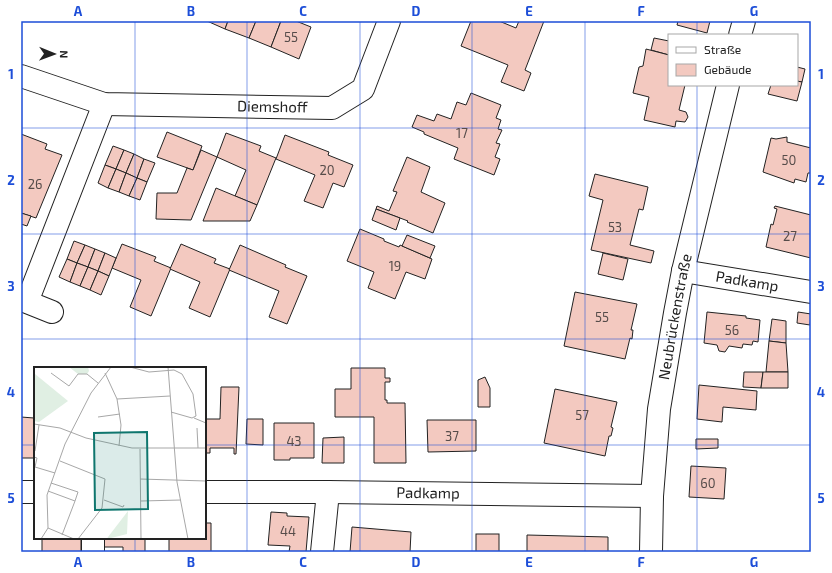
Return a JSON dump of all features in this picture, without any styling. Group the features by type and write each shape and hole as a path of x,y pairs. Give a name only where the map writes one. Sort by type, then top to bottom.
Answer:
{"street":[{"name":"Diemshoff","path":"21,76 104,104 332,108 363,88 389,21"},
{"path":"740,34 744,21"},
{"name":"Neubrückenstraße","path":"651,552 652,496 660,409 675,313 683,271 728,86"},
{"path":"52,312 27,302 104,104"},
{"name":"Padkamp","path":"683,271 811,292"},
{"path":"21,492 34,492"},
{"name":"Padkamp","path":"206,492 652,496"},
{"path":"322,552 328,492"},
{"path":"93,539 93,552"}],"building":[{"path":"207,21 228,21 225,29"},
{"path":"228,21 256,21 249,38 225,29"},
{"path":"256,21 281,21 271,47 249,38"},
{"path":"281,21 296,21 311,27 299,59 271,47"},
{"path":"471,21 499,21 516,28 519,21 544,21 525,70 531,73 524,91 501,82 508,65 461,46"},
{"path":"678,21 710,21 707,33 677,25"},
{"path":"654,38 668,41 668,55 651,50"},
{"path":"646,49 668,55 668,86 685,86 679,110 686,112 688,117 685,122 676,121 675,127 644,120 649,97 633,93 639,67 643,66"},
{"path":"798,67 805,69 802,82 798,81"},
{"path":"798,81 802,82 797,101 768,94 771,86 798,86"},
{"path":"471,93 501,105 496,118 501,120 498,129 502,130 496,143 500,144 495,157 500,159 494,175 454,159 458,148 424,134 424,132 412,127 417,115 434,121 437,114 451,119 457,102 466,105"},
{"path":"167,132 202,146 193,170 157,157"},
{"path":"226,133 261,146 259,151 276,158 257,205 235,196 246,170 217,157"},
{"path":"21,134 47,144 45,149 62,155 36,218 21,213"},
{"path":"285,135 329,152 328,155 353,165 344,187 333,183 323,208 304,201 315,175 276,159"},
{"path":"787,137 787,142 811,148 811,173 808,173 806,182 795,179 794,183 763,172 771,138 776,139"},
{"path":"113,146 124,150 116,169 105,165"},
{"path":"124,150 134,154 126,173 116,169"},
{"path":"201,150 217,157 191,220 156,219 157,193 177,193 187,168 193,170"},
{"path":"134,154 144,159 137,178 126,173"},
{"path":"407,157 430,167 421,192 445,203 433,233 407,222 408,221 376,209 377,206 389,211 397,192 393,191"},
{"path":"144,159 155,163 147,182 137,178"},
{"path":"105,165 116,169 108,188 98,183"},
{"path":"116,169 126,173 119,192 108,188"},
{"path":"126,173 137,178 129,196 119,192"},
{"path":"595,174 648,187 643,210 639,209 630,245 654,251 651,263 591,250 603,200 589,196"},
{"path":"137,178 147,182 140,200 129,196"},
{"path":"216,188 257,205 250,221 203,221"},
{"path":"775,206 811,215 811,258 766,247 771,224 773,225 777,209 774,208"},
{"path":"376,209 400,218 396,230 372,220"},
{"path":"21,213 31,216 27,226 21,224"},
{"path":"360,229 384,239 384,241 399,247 400,245 432,259 425,279 406,272 395,299 368,288 374,272 347,261"},
{"path":"407,235 435,246 430,258 402,246"},
{"path":"74,241 85,245 77,263 67,259"},
{"path":"122,244 156,257 154,261 171,268 151,316 130,307 141,280 112,268"},
{"path":"181,244 216,259 214,263 230,269 210,317 189,308 200,282 170,269"},
{"path":"85,245 95,249 88,267 77,263"},
{"path":"240,245 307,276 287,324 269,317 279,291 229,270"},
{"path":"95,249 105,253 98,271 88,267"},
{"path":"105,253 116,258 109,276 98,271"},
{"path":"603,253 628,259 623,280 598,274"},
{"path":"67,259 77,263 70,282 59,277"},
{"path":"77,263 88,267 80,286 70,282"},
{"path":"88,267 98,271 90,290 80,286"},
{"path":"98,271 109,276 101,295 90,290"},
{"path":"575,292 637,304 631,330 633,330 632,339 630,338 625,359 564,346"},
{"path":"707,312 746,316 746,318 760,320 758,342 753,341 752,345 743,344 742,348 729,346 725,352 719,351 717,345 704,343"},
{"path":"798,312 811,314 810,325 797,323"},
{"path":"772,319 786,321 786,343 769,341"},
{"path":"769,341 786,343 788,372 766,372"},
{"path":"351,368 385,368 385,378 390,378 390,382 385,382 385,400 387,400 387,403 405,403 406,463 374,463 374,417 335,417 335,389 351,389"},
{"path":"744,372 763,372 761,388 743,387"},
{"path":"763,372 788,372 788,388 761,388"},
{"path":"485,377 490,388 490,407 478,407 478,380"},
{"path":"699,385 757,391 756,410 723,407 722,422 697,419"},
{"path":"221,387 239,387 236,454 234,454 234,448 210,448 210,453 206,453 206,419 220,419"},
{"path":"555,389 617,402 611,427 613,428 611,436 609,436 605,456 544,443"},
{"path":"21,417 34,418 34,458 21,458"},
{"path":"247,419 263,419 263,445 246,444"},
{"path":"427,420 476,420 476,451 428,452"},
{"path":"274,423 314,423 314,458 274,460"},
{"path":"344,437 344,463 322,463 323,438"},
{"path":"696,439 718,439 718,448 696,449"},
{"path":"691,466 726,468 724,499 689,497"},
{"path":"271,512 287,513 287,516 309,517 306,552 289,552 290,546 268,545"},
{"path":"206,523 211,523 211,552 169,552 169,539 206,539"},
{"path":"352,527 411,532 410,552 350,552"},
{"path":"476,534 499,534 499,552 476,552"},
{"path":"527,535 608,537 608,552 527,552"},
{"path":"42,539 81,539 81,552 42,552"},
{"path":"104,539 145,539 145,552 123,552 123,547 104,547"}]}
